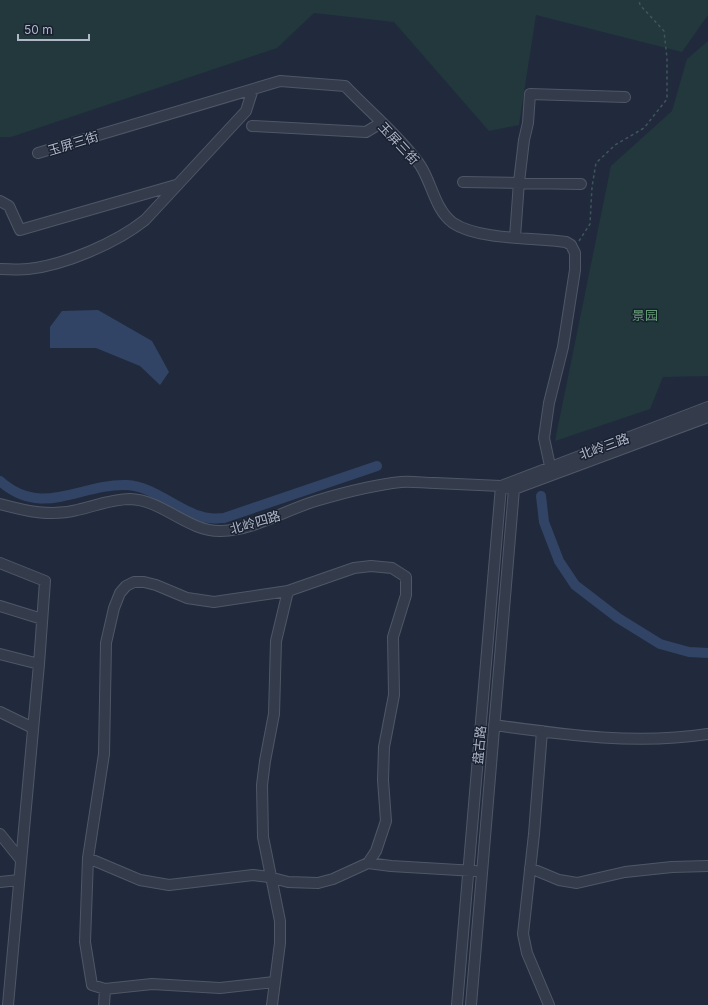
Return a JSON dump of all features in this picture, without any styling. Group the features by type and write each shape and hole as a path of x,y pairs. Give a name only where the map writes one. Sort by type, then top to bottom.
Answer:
{"street":[{"name":"玉屏三街","path":"38,153 280,81 345,86 421,167 445,215 454,223 485,234 566,242 571,245 575,253 575,270 563,347 549,403 544,438 550,466"},
{"path":"0,270 27,269 43,266 112,242 132,230 145,220 246,111 253,89"},
{"path":"514,237 524,140 528,123 530,94 625,96"},
{"path":"252,126 366,132 381,123"},
{"path":"463,182 581,184"},
{"path":"0,201 9,206 20,230 178,185"},
{"name":"北岭三路","path":"501,486 550,466 708,407"},
{"name":"北岭三路","path":"514,489 708,417"},
{"name":"北岭四路","path":"0,504 32,512 56,514 77,510 112,500 132,499 149,503 201,528 219,531 236,530 260,523 317,500 365,488 403,482 501,486 514,489"},
{"name":"盘古路","path":"457,1005 501,486"},
{"name":"盘古路","path":"471,1005 514,489"},
{"path":"0,563 45,581 39,664 8,1005"},
{"path":"88,858 134,878 155,884 169,885 253,875 270,877 288,882 318,883 333,879 368,863 376,851 386,821 383,780 384,747 394,695 393,637 406,595 406,577 392,568 370,566 354,568 288,590 214,602 187,598 156,585 134,582 126,586 120,594 114,608 106,643 104,754 88,858 85,942 92,985 105,989 152,984 220,988 274,982"},
{"path":"272,1005 280,943 280,921 263,837 262,786 274,714 276,641 288,590"},
{"path":"0,606 42,619"},
{"path":"0,654 39,664"},
{"path":"486,662 500,663"},
{"path":"0,712 33,728"},
{"path":"494,725 542,732 612,739 654,739 708,734"},
{"path":"542,732 534,834 522,934 527,952 548,1005"},
{"path":"0,834 21,860"},
{"path":"368,863 391,866 482,871"},
{"path":"530,868 559,880 577,883 625,872 672,867 708,866"},
{"path":"0,882 20,880"},
{"path":"104,1005 105,989"}],"path":[{"path":"577,245 590,224 592,187 596,163 615,145 644,128 667,99 667,58 664,31 640,5 640,0"}],"green space":[{"path":"0,0 708,0 708,15 682,52 536,15 519,125 489,131 394,22 314,13 277,48 11,137 0,137"},
{"name":"景园","path":"708,41 708,376 663,377 650,409 555,441 611,166 672,111 687,59"}],"water":[{"path":"98,310 152,341 169,372 160,385 140,366 96,348 50,348 50,327 62,311"}],"waterway":[{"path":"0,481 16,492 31,497 47,498 110,486 127,485 148,490 199,516 224,518 377,466"},
{"path":"541,496 544,522 559,561 575,585 618,618 660,644 689,652 708,653"}]}
